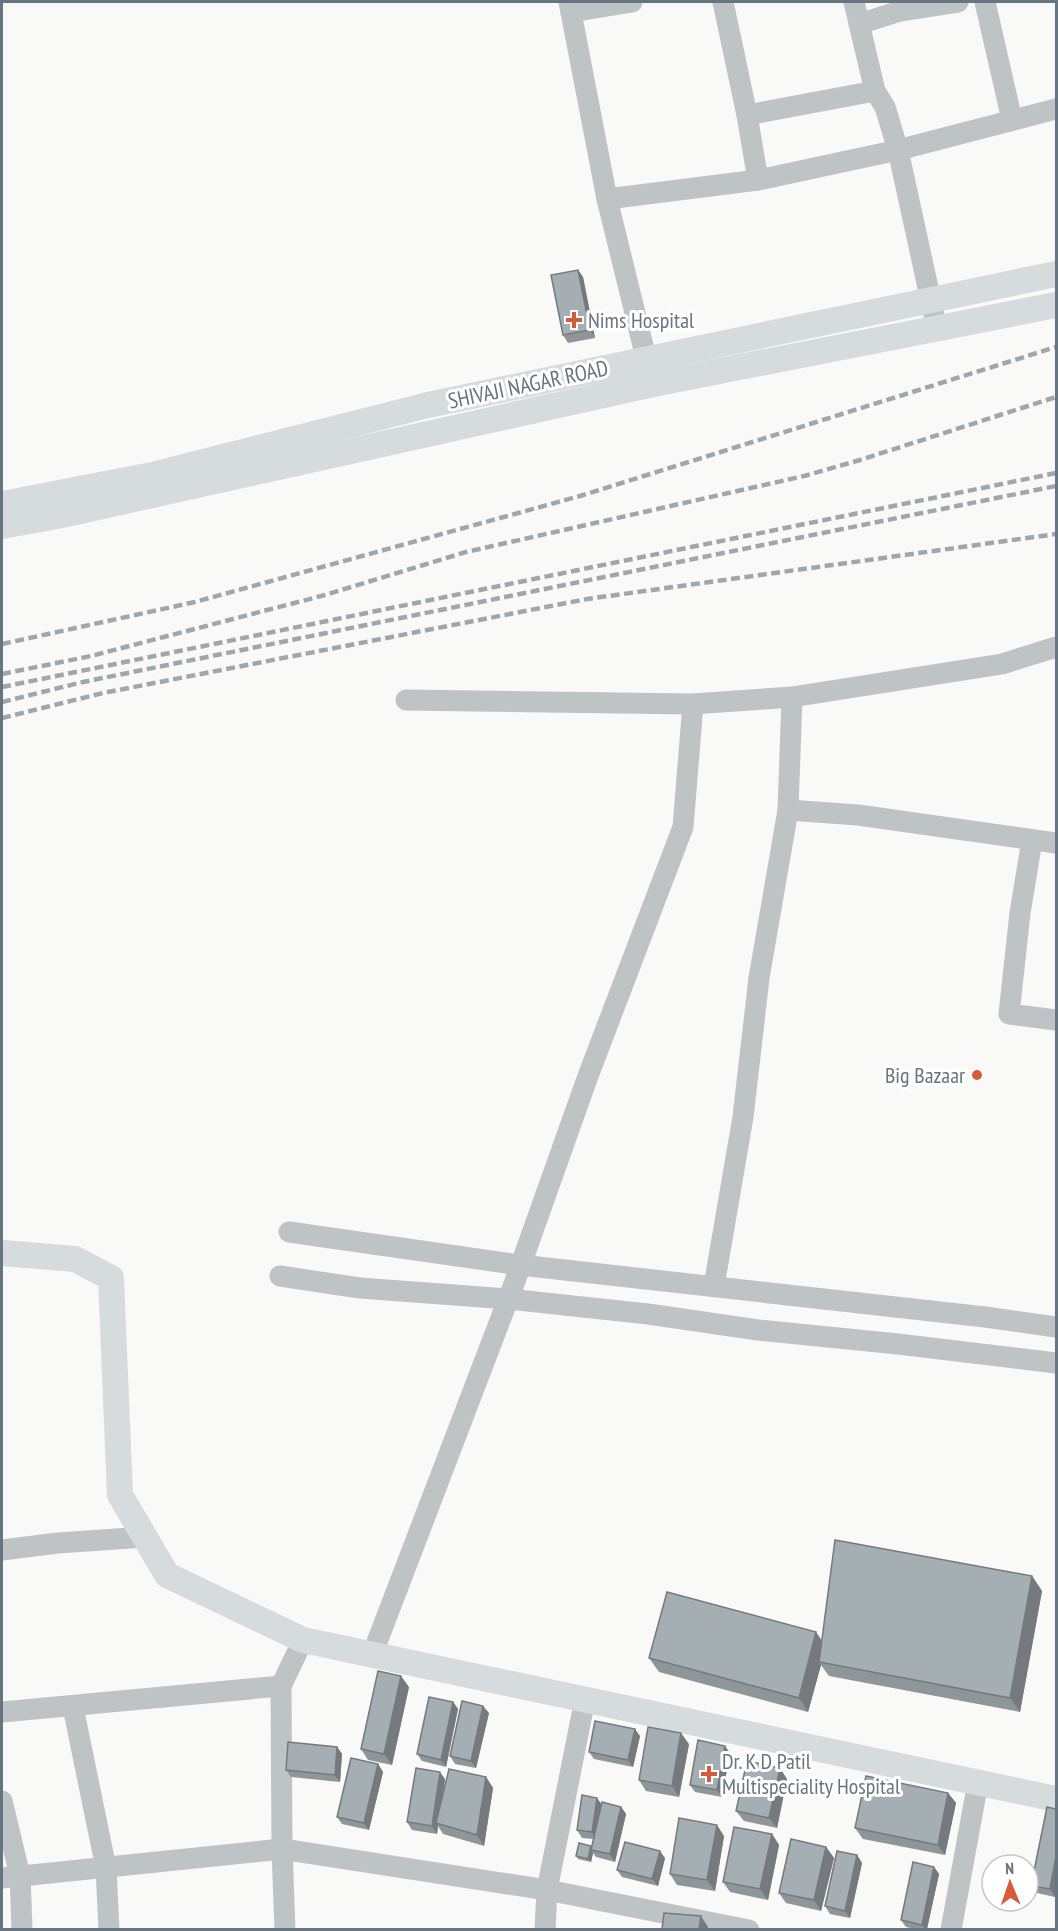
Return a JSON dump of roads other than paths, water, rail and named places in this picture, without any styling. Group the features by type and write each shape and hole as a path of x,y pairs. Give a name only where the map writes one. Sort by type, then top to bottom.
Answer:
{"main road":[{"name":"SHIVAJI NAGAR ROAD","path":"2,504 152,475 428,405 1056,274"},
{"name":"SHIVAJI NAGAR ROAD","path":"2,526 62,515 653,384 1056,305"},
{"path":"2,1252 75,1259 111,1278 120,1495 167,1575 303,1640 1056,1798"}],"street":[{"path":"632,2 570,7 607,199 653,384"},
{"path":"723,2 758,180"},
{"path":"854,2 875,91 885,107 898,150 937,328"},
{"path":"860,24 900,11 958,2"},
{"path":"985,2 1012,120"},
{"path":"747,115 875,91"},
{"path":"607,199 758,180 898,150 1056,109"},
{"path":"406,700 693,704 792,698 1002,664 1056,647"},
{"path":"714,1286 743,1117 759,978 788,810 792,698"},
{"path":"372,1655 508,1299 588,1076 683,827 693,704"},
{"path":"788,810 858,815 1056,843"},
{"path":"1032,840 1020,914 1010,1014 1056,1020"},
{"path":"289,1232 520,1265 1056,1327"},
{"path":"280,1276 360,1288 508,1299 648,1314 758,1330 1056,1363"},
{"path":"2,1550 58,1543 145,1537"},
{"path":"285,1929 281,1686 303,1640"},
{"path":"2,1712 281,1686"},
{"path":"545,1929 547,1890 585,1700"},
{"path":"73,1707 106,1868 109,1929"},
{"path":"951,1929 978,1782"},
{"path":"2,1801 11,1877 22,1929"},
{"path":"11,1877 282,1849 547,1890 749,1929"}],"railway":[{"path":"2,644 195,602 580,496 1056,347"},
{"path":"2,674 91,656 325,595 466,552 804,476 1056,397"},
{"path":"2,687 1056,473"},
{"path":"2,702 83,682 1056,486"},
{"path":"2,718 103,693 587,599 1056,534"}],"place":[{"name":"Nims Hospital","path":"574,320"},
{"name":"Big Bazaar","path":"977,1075"},
{"name":"Dr. K D Patil Multispeciality Hospital","path":"709,1774"}]}
